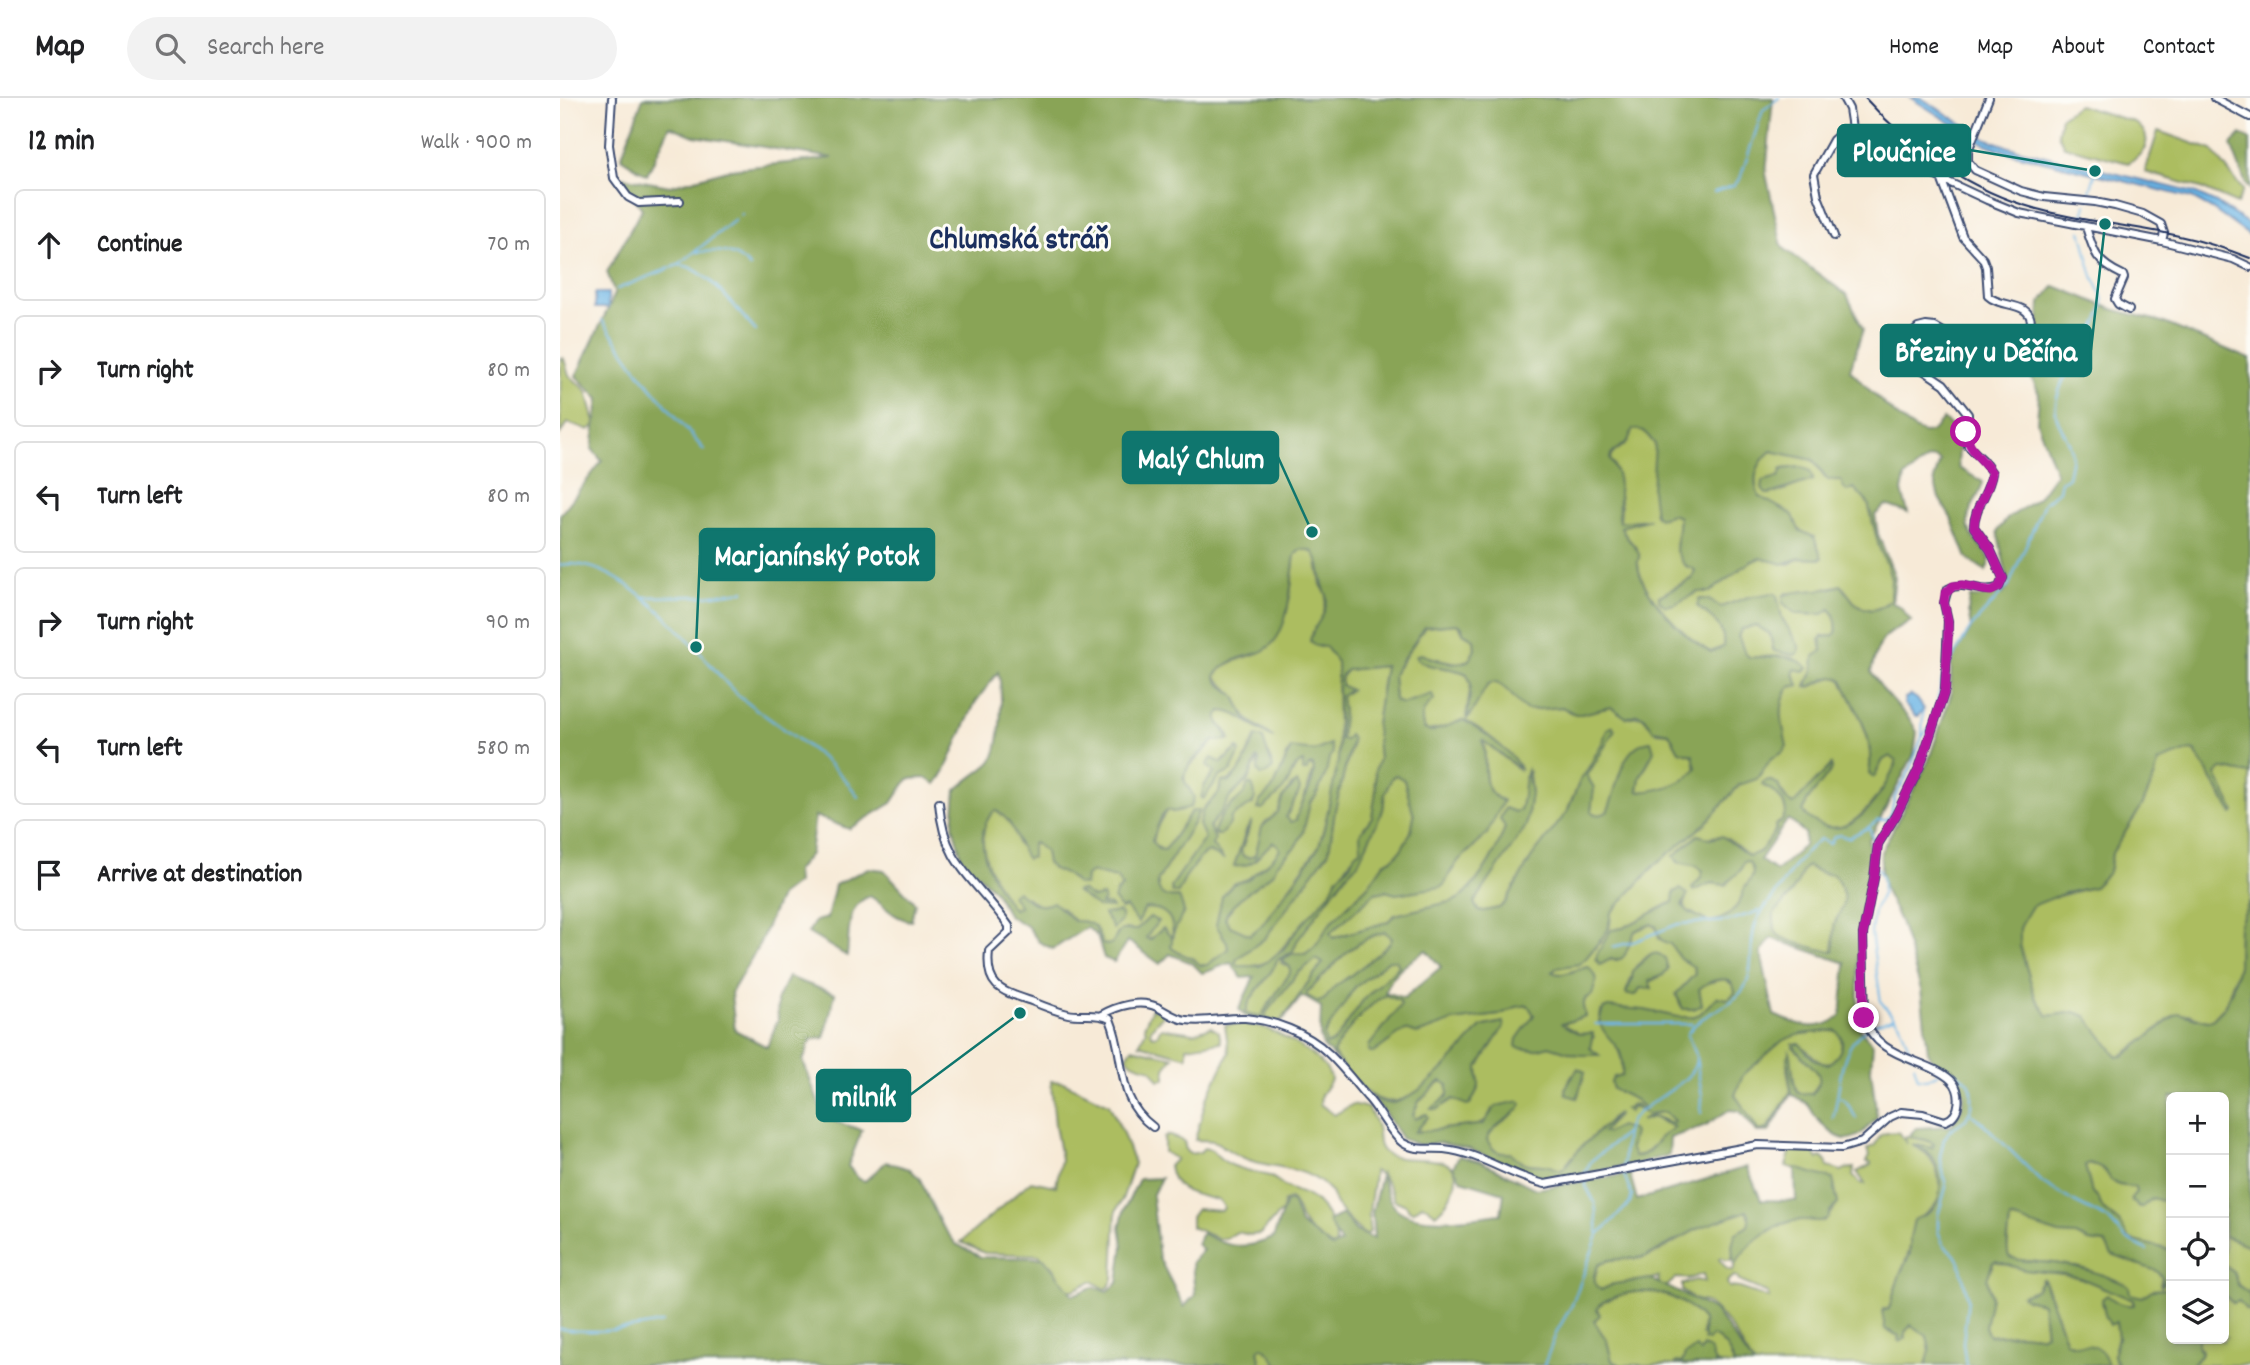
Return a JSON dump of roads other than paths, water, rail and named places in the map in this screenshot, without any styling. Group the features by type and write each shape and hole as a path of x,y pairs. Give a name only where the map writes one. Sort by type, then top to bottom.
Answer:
{"street":[{"path":"612,98 609,145 614,178 628,197 639,203 680,201"},
{"path":"1843,98 1859,142 1874,153 1912,165 1986,200 2019,213 2162,241 2226,257 2250,267"},
{"path":"1989,98 1969,146 1969,161 1975,170 2033,195 2087,201 2132,211 2152,219 2163,229 2162,241"},
{"path":"2214,98 2250,117"},
{"path":"1834,236 1818,196 1814,174 1833,141 1842,132 1852,128"},
{"path":"1101,1015 1127,1004 1150,1005 1185,1020 1257,1019 1285,1028 1328,1052 1379,1109 1398,1140 1406,1145 1417,1149 1447,1149 1473,1156 1545,1184 1758,1145 1842,1148 1862,1142 1890,1117 1900,1112 1950,1120 1956,1114 1958,1093 1949,1078 1896,1052 1876,1039 1869,1030 1864,1018 1863,934 1878,844 1920,766 1945,690 1948,621 1945,594 1953,586 1962,585 1991,591 1999,587 2003,578 1990,549 1974,527 1977,509 1990,487 1992,473 1969,446 1968,414 1944,384 1914,364 1910,358 1909,343 1918,328 1926,326 1935,327 1968,346 1992,340 2020,341 2030,332 2032,326 2027,311 2021,307 2001,304 1988,296 1983,258 1963,237 1941,178"},
{"path":"2086,227 2090,243 2103,265 2123,275 2115,299 2129,310"},
{"path":"939,803 943,834 950,852 1009,926 1009,932 989,950 988,972 995,985 1005,992 1052,1010 1070,1014 1101,1015 1110,1019"},
{"path":"1112,1009 1110,1019 1118,1038 1127,1095 1133,1109 1153,1127"}],"water":[{"path":"1911,98 1921,98 1985,138 2009,147 2194,193 2216,203 2250,225 2250,236 2192,198 2007,152 1983,143"},
{"path":"595,293 608,293 608,308 595,308"},
{"path":"1911,695 1924,709 1918,716 1904,704 1905,698"}],"waterway":[{"path":"1714,192 1733,186 1740,179 1763,110 1779,98"},
{"path":"2088,199 2095,174"},
{"path":"2083,217 2086,204"},
{"path":"617,289 678,265 735,220"},
{"path":"1949,665 1971,627 2009,585 2044,503 2059,490 2061,482 2068,477 2071,449 2058,421 2056,405 2064,378 2095,326 2103,303 2091,271 2081,231"},
{"path":"697,252 726,252 738,257 750,267"},
{"path":"679,265 689,267 710,281 756,331"},
{"path":"602,320 640,374 704,450"},
{"path":"560,565 578,564 597,569 617,578 653,605 728,686 820,756 848,783 858,797"},
{"path":"644,597 707,596 744,591"},
{"path":"1936,708 1943,676"},
{"path":"1922,736 1923,712"},
{"path":"1872,860 1875,844 1869,827 1890,816 1895,797 1911,768 1922,737 1930,727"},
{"path":"1623,1167 1629,1123 1645,1107 1680,1083 1695,1065 1696,1055 1687,1035 1699,1021 1731,1001 1744,988 1749,976 1756,922 1796,864 1820,839 1830,844 1834,837 1840,835 1848,838 1869,827"},
{"path":"1877,868 1883,880 1882,894 1874,910 1871,933 1881,1002 1900,1024 1912,1056"},
{"path":"1612,947 1633,942 1678,924 1728,921 1759,911"},
{"path":"1871,1025 1893,1018"},
{"path":"1595,1024 1692,1024"},
{"path":"1833,1118 1845,1058 1857,1037 1867,1028"},
{"path":"1696,1058 1702,1097 1701,1113"},
{"path":"1914,1065 1918,1078 1926,1079 1939,1073"},
{"path":"1944,1071 1955,1072 1969,1082 1972,1091 1972,1106 1966,1119 1950,1130 1944,1139 1940,1156 1946,1187 1938,1215 1938,1231 1943,1244 1960,1264 1968,1299 1963,1343 1966,1365"},
{"path":"1840,1097 1846,1101 1856,1118"},
{"path":"1970,1113 2043,1183 2108,1219 2125,1238 2147,1250"},
{"path":"1585,1173 1591,1161 1625,1134"},
{"path":"1544,1365 1557,1331 1572,1305 1598,1235 1630,1203 1632,1195 1623,1172"},
{"path":"1586,1179 1586,1186 1595,1203 1598,1234"},
{"path":"560,1329 598,1331 662,1323"}],"railway":[{"path":"1865,98 1902,134 1943,166 2012,201 2072,217 2188,238 2250,258"}],"place":[{"name":"Ploučnice","path":"2095,171"},
{"name":"Březiny u Děčína","path":"2105,224"},
{"name":"Malý Chlum","path":"1312,532"},
{"name":"Marjanínský Potok","path":"696,647"},
{"name":"milník","path":"1020,1013"}],"district":[{"name":"Chlumská stráň","path":"1019,242"}]}
